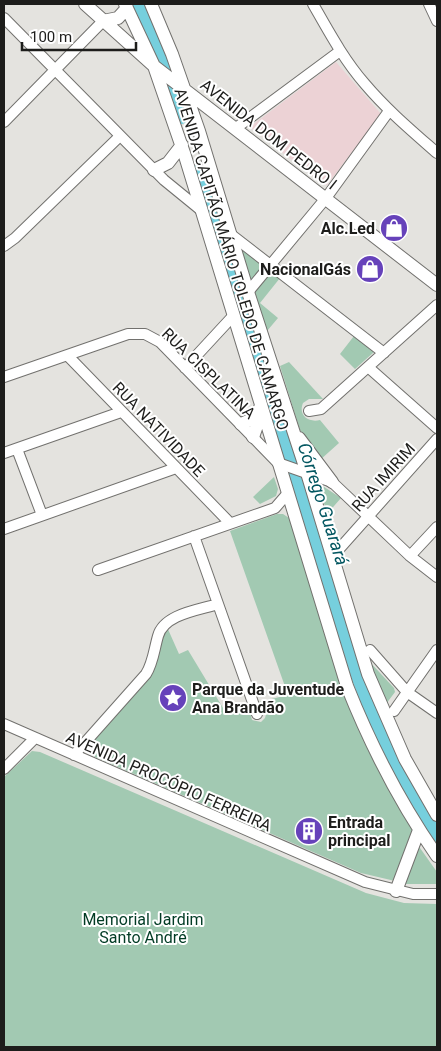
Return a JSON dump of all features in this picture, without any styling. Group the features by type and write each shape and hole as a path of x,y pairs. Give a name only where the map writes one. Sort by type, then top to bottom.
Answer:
{"main road":[{"name":"AVENIDA DOM PEDRO I","path":"85,4 157,68 437,285"},
{"name":"AVENIDA CAPITÃO MÁRIO TOLEDO DE CAMARGO","path":"150,4 179,85 199,131 229,233 291,427 292,467 288,493 350,696 378,756 419,830 437,856"},
{"path":"104,21 118,18 126,6"},
{"path":"124,40 126,6"},
{"name":"AVENIDA CAPITÃO MÁRIO TOLEDO DE CAMARGO","path":"126,6 157,68 262,407 292,467 332,557 377,697 405,759 437,815"},
{"path":"199,131 206,122 219,115"},
{"path":"154,170 168,163 182,145"},
{"path":"241,424 252,421 262,407"},
{"path":"253,437 262,407"},
{"path":"291,427 332,482"},
{"path":"396,891 419,830"}],"street":[{"path":"314,4 340,51 365,84 390,111 437,153"},
{"path":"429,4 437,21"},
{"path":"4,18 154,170 203,212"},
{"path":"4,120 104,21"},
{"path":"236,128 340,51"},
{"path":"248,292 326,198 390,111"},
{"path":"4,246 29,225 120,136"},
{"path":"229,233 384,352"},
{"path":"309,411 316,412 321,409 437,305"},
{"path":"185,368 234,315"},
{"name":"RUA CISPLATINA","path":"4,377 118,337 137,333 156,339 253,437 292,467 332,482 369,515 410,556 437,577"},
{"name":"RUA NATIVIDADE","path":"68,356 230,523"},
{"path":"368,367 437,428"},
{"path":"4,454 121,412"},
{"name":"RUA IMIRIM","path":"332,557 437,439"},
{"path":"17,449 42,516"},
{"path":"4,529 176,468"},
{"path":"275,508 288,493"},
{"path":"98,570 275,508 294,512"},
{"path":"410,556 437,526"},
{"path":"194,536 258,714"},
{"path":"74,755 146,674 152,662 162,626 170,620 218,604"},
{"path":"370,650 407,692 437,713"},
{"path":"394,711 437,650"},
{"name":"AVENIDA PROCÓPIO FERREIRA","path":"4,724 356,879 396,891 437,894"},
{"path":"4,769 35,738"}],"shaded area":[{"path":"336,62 381,114 327,185 324,185 251,128 251,126"}],"green space":[{"path":"241,248 280,278 260,303 278,318 267,331"},
{"path":"354,336 374,352 355,369 340,354"},
{"path":"289,362 323,399 309,399 303,403 303,414 308,419 320,420 339,443 320,460 300,430 280,366"},
{"path":"274,477 278,489 276,496 260,504 253,497"},
{"path":"318,483 341,498 327,514"},
{"name":"Parque da Juventude Ana Brandão","path":"277,514 283,514 289,518 340,682 413,830 395,881 361,873 95,757 88,749 89,745 148,678 163,632 167,627 179,654 188,650 223,708 248,704 252,720 261,722 265,718 267,711 259,702 288,695 230,531"},
{"path":"368,660 394,688 395,692 386,704"},
{"name":"Memorial Jardim Santo André","path":"32,751 40,752 366,893 404,903 437,904 437,1047 4,1047 4,777"},
{"path":"417,848 420,848 437,872 437,884 405,884"}],"waterway":[{"name":"Córrego Guarará","path":"137,4 167,73 181,117"},
{"name":"Córrego Guarará","path":"198,172 359,679 375,720 394,760 414,798 437,835"}],"place":[{"name":"Alc.Led","path":"394,228"},
{"name":"NacionalGás","path":"370,269"},
{"name":"Parque da Juventude Ana Brandão","path":"173,698"},
{"name":"Entrada principal","path":"309,831"}]}
